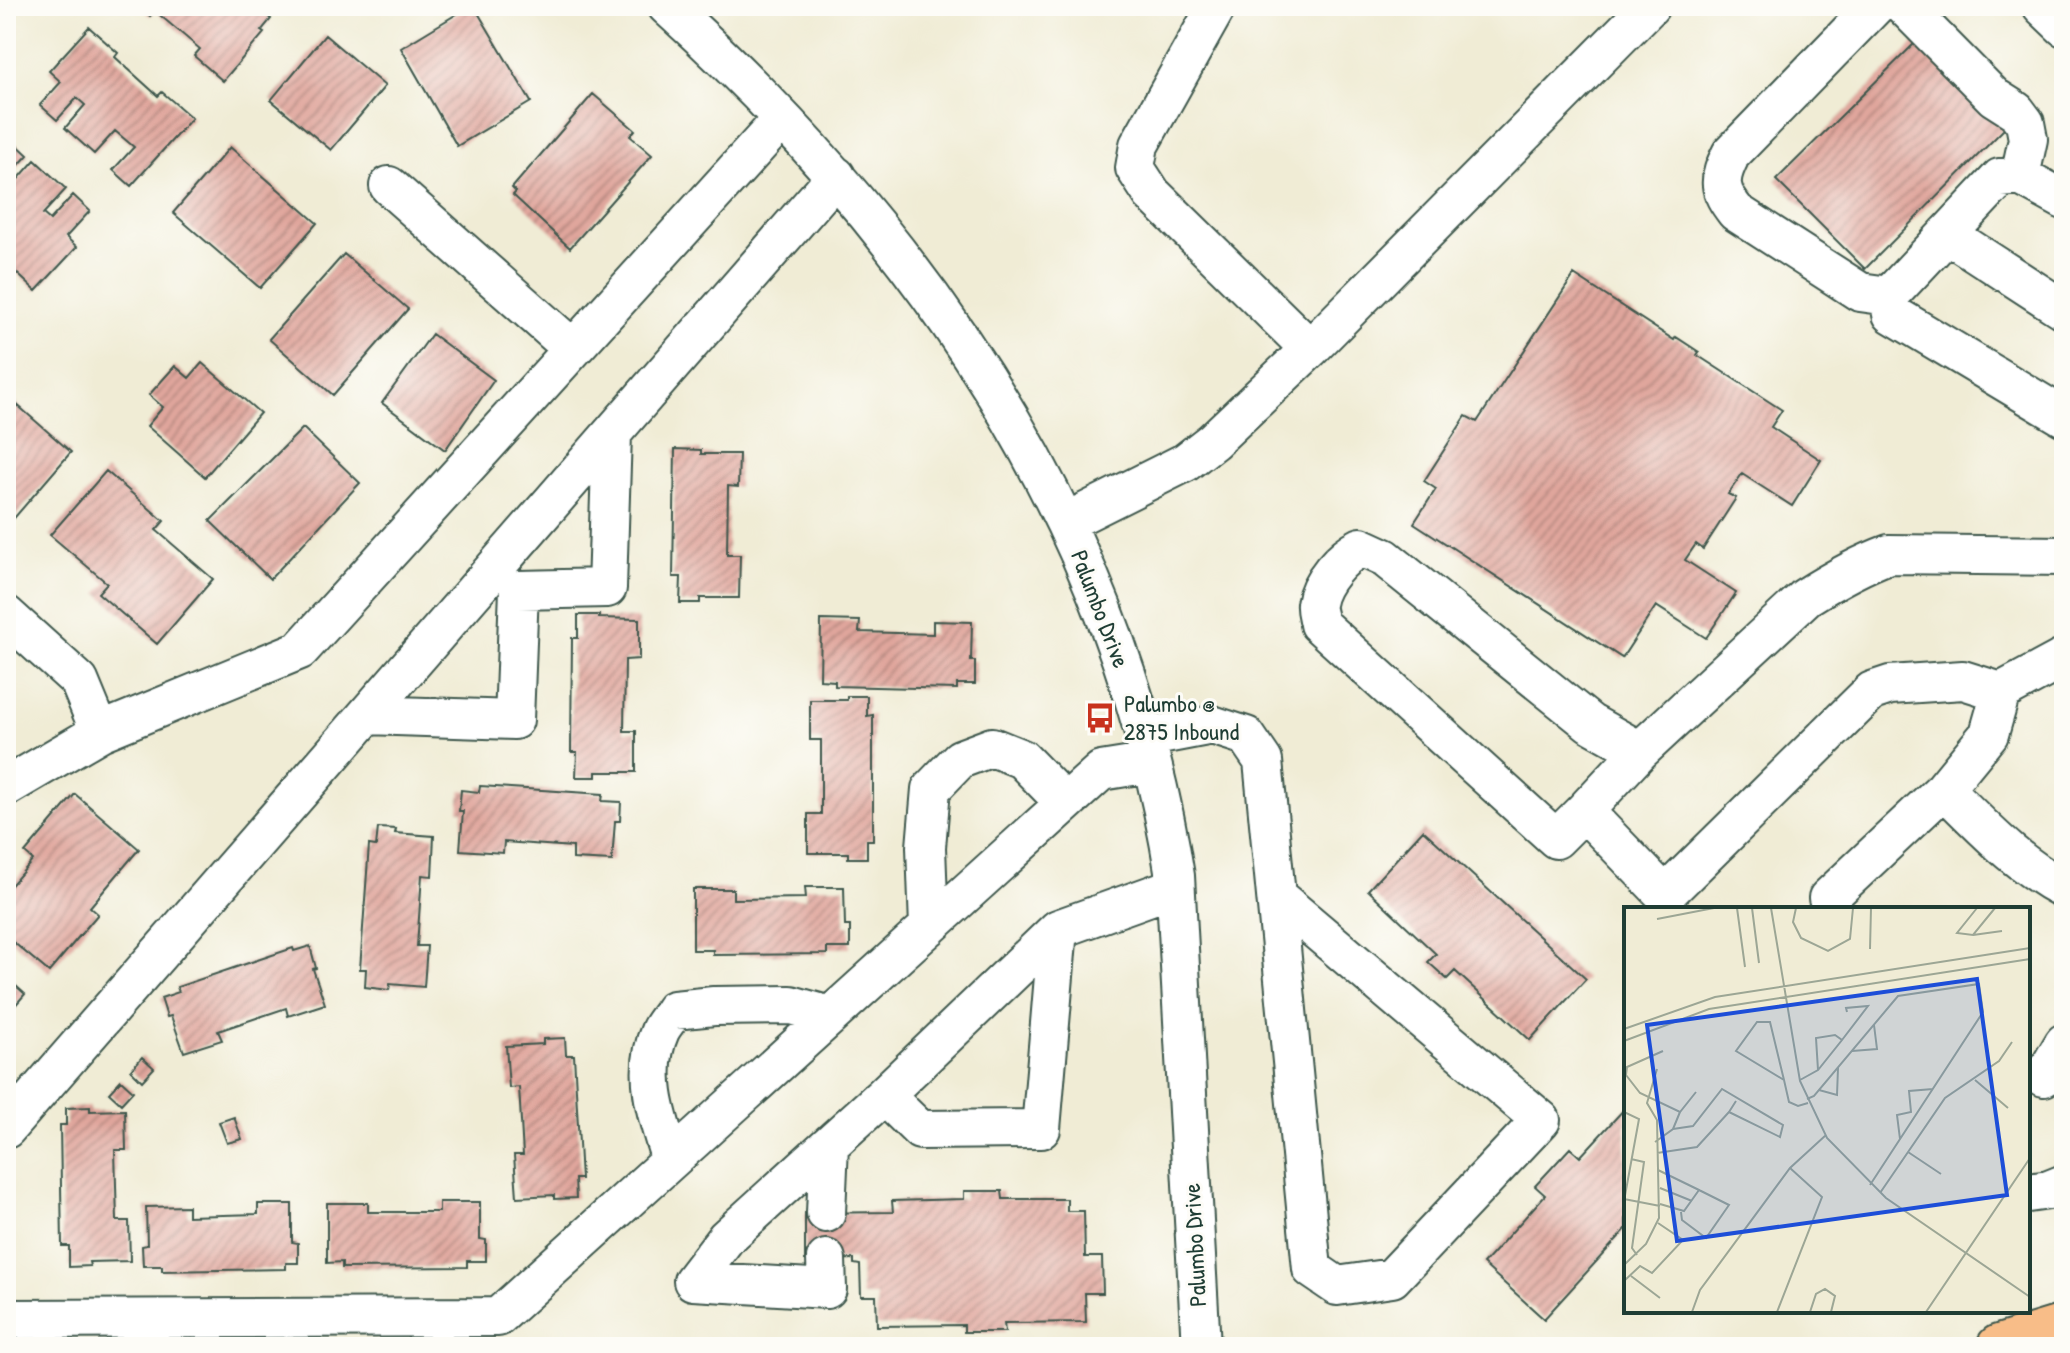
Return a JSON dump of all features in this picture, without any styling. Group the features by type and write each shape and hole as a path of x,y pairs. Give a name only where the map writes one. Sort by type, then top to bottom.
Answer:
{"main road":[{"path":"1999,1347 2064,1327"}],"street":[{"name":"Palumbo Drive","path":"667,6 836,176 902,257 988,380 1026,442 1098,596 1167,825 1175,887 1201,1347"},
{"path":"1217,6 1139,145 1135,168 1152,194 1310,349"},
{"path":"1066,522 1186,462 1245,412 1650,6"},
{"path":"1875,6 1731,154 1721,174 1723,196 1736,212 1860,292 1889,296"},
{"path":"1904,6 1994,97 2016,111 2025,123 2028,139 2020,176"},
{"path":"2042,6 2064,27"},
{"path":"6,787 100,732 300,650 782,119"},
{"path":"6,1129 367,715 507,579 612,434 836,176"},
{"path":"1889,296 2000,178 2020,176 2064,200"},
{"path":"389,186 573,349"},
{"path":"1947,234 2064,310"},
{"path":"1889,296 1892,314 2064,417"},
{"path":"507,579 607,588 612,434"},
{"path":"1640,751 1590,723 1385,558 1361,547 1348,553 1320,589 1315,607 1319,624 1556,839 1640,751 1806,597 1838,577 1889,554 2064,556"},
{"path":"367,715 514,720 507,579"},
{"path":"6,615 79,681 100,732"},
{"path":"1828,898 1944,789 1989,734 2001,692 2064,658"},
{"path":"1584,811 1672,902 1872,691 1890,685 1963,680 2001,692"},
{"path":"6,1319 498,1317 1101,771 1212,725 1246,736 1263,761 1276,896 1312,1269 1337,1286 1392,1278 1541,1120 1276,896"},
{"path":"929,927 926,847 931,789 960,759 992,747 1022,759 1065,803"},
{"path":"1944,789 2020,862 2064,889"},
{"path":"826,1274 693,1281 726,1238 884,1095 1058,929 1175,887"},
{"path":"884,1095 920,1130 1041,1129 1058,929"},
{"path":"671,1160 656,1114 651,1073 660,1032 674,1010 791,1005 830,1016"},
{"path":"2044,1077 2064,1043"},
{"path":"826,1213 829,1145"},
{"path":"2030,1193 2064,1184"}],"building":[{"path":"139,6 255,6 271,19 261,31 264,33 223,81 194,56 200,49 155,11 150,16"},
{"path":"474,6 531,102 457,146 401,48"},
{"path":"89,27 118,53 115,57 158,96 162,92 192,118 131,186 113,170 134,147 115,131 94,154 65,128 85,105 77,98 57,120 40,105 61,82 49,71"},
{"path":"325,35 385,86 331,150 271,100"},
{"path":"1918,40 2005,128 1865,269 1776,180"},
{"path":"593,94 635,130 630,136 652,155 570,248 513,195 516,192 512,188"},
{"path":"12,140 28,155 6,179 6,147"},
{"path":"230,147 317,223 260,288 173,213"},
{"path":"35,160 66,189 43,214 50,220 73,195 90,211 66,237 77,247 36,291 8,265 13,259 6,253 6,180 12,186"},
{"path":"344,254 408,309 333,395 269,339"},
{"path":"1574,275 1674,340 1676,337 1699,352 1697,355 1782,410 1771,427 1821,460 1792,506 1742,474 1728,494 1736,498 1703,549 1696,544 1685,560 1736,593 1706,638 1656,606 1622,658 1414,523 1436,489 1424,481 1466,416 1477,422"},
{"path":"432,334 494,380 445,450 382,403"},
{"path":"202,363 260,413 205,477 147,426 163,407 149,395 175,366 189,378"},
{"path":"7,396 71,452 9,524 6,521"},
{"path":"303,428 360,483 270,579 210,521"},
{"path":"675,449 701,450 701,454 739,454 738,487 728,486 727,555 740,555 739,598 700,598 700,603 680,603 681,577 673,577"},
{"path":"106,471 164,521 156,530 213,579 157,644 98,593 107,583 50,535"},
{"path":"578,615 639,619 639,659 625,660 624,731 636,731 636,772 596,772 596,777 576,777 577,752 571,752 572,638 578,638"},
{"path":"821,620 860,621 859,632 933,634 933,621 972,622 971,661 975,661 975,684 957,684 957,689 835,686 835,681 820,680"},
{"path":"847,696 867,696 867,716 873,715 873,840 867,840 867,858 848,858 848,853 808,853 808,814 821,814 821,740 810,740 810,700 847,700"},
{"path":"480,786 603,794 602,801 621,802 620,821 615,821 612,861 573,859 573,847 504,842 503,853 460,850 461,790 479,792"},
{"path":"75,794 139,849 90,907 98,914 49,972 6,936 6,891 33,860 25,853"},
{"path":"378,828 396,829 395,833 434,836 432,876 422,875 417,946 427,946 424,987 390,984 389,990 365,987 366,969 360,969 369,845 376,846"},
{"path":"1423,830 1586,979 1530,1040 1455,971 1447,979 1428,962 1436,954 1368,890"},
{"path":"805,887 844,887 845,926 850,926 850,948 827,948 827,954 713,955 713,950 693,950 693,889 733,889 733,899 806,898"},
{"path":"310,946 316,968 313,969 325,1004 288,1016 286,1008 218,1031 222,1040 184,1052 161,998 179,992 177,987 293,948 294,951"},
{"path":"6,977 25,994 6,1016"},
{"path":"565,1038 566,1055 574,1055 581,1179 575,1179 576,1198 554,1199 554,1195 517,1197 514,1155 523,1155 519,1087 509,1088 506,1046 543,1044 543,1039"},
{"path":"142,1057 154,1068 142,1081 131,1070"},
{"path":"121,1080 133,1091 121,1104 109,1093"},
{"path":"90,1107 90,1111 125,1110 126,1150 115,1150 117,1221 129,1221 130,1261 89,1262 90,1266 69,1267 69,1246 62,1246 60,1125 66,1125 66,1108"},
{"path":"1624,1109 1624,1231 1544,1319 1483,1264 1545,1195 1535,1186 1570,1148 1580,1157"},
{"path":"234,1117 242,1139 227,1143 219,1122"},
{"path":"964,1191 1002,1191 1003,1199 1067,1199 1067,1211 1084,1211 1085,1257 1102,1257 1103,1293 1085,1293 1086,1322 1004,1323 1005,1332 964,1332 964,1325 877,1326 876,1296 861,1296 860,1265 854,1264 854,1259 805,1260 805,1213 893,1212 892,1201 964,1199"},
{"path":"439,1202 480,1202 480,1239 486,1240 486,1261 467,1261 467,1267 342,1268 342,1262 327,1263 327,1203 368,1203 368,1212 439,1212"},
{"path":"258,1204 292,1204 292,1242 298,1243 298,1263 286,1263 286,1269 162,1271 162,1266 143,1266 142,1246 147,1245 146,1207 188,1206 188,1216 258,1214"}],"place":[{"name":"Palumbo @ 2875 Inbound","path":"1100,718"}]}
